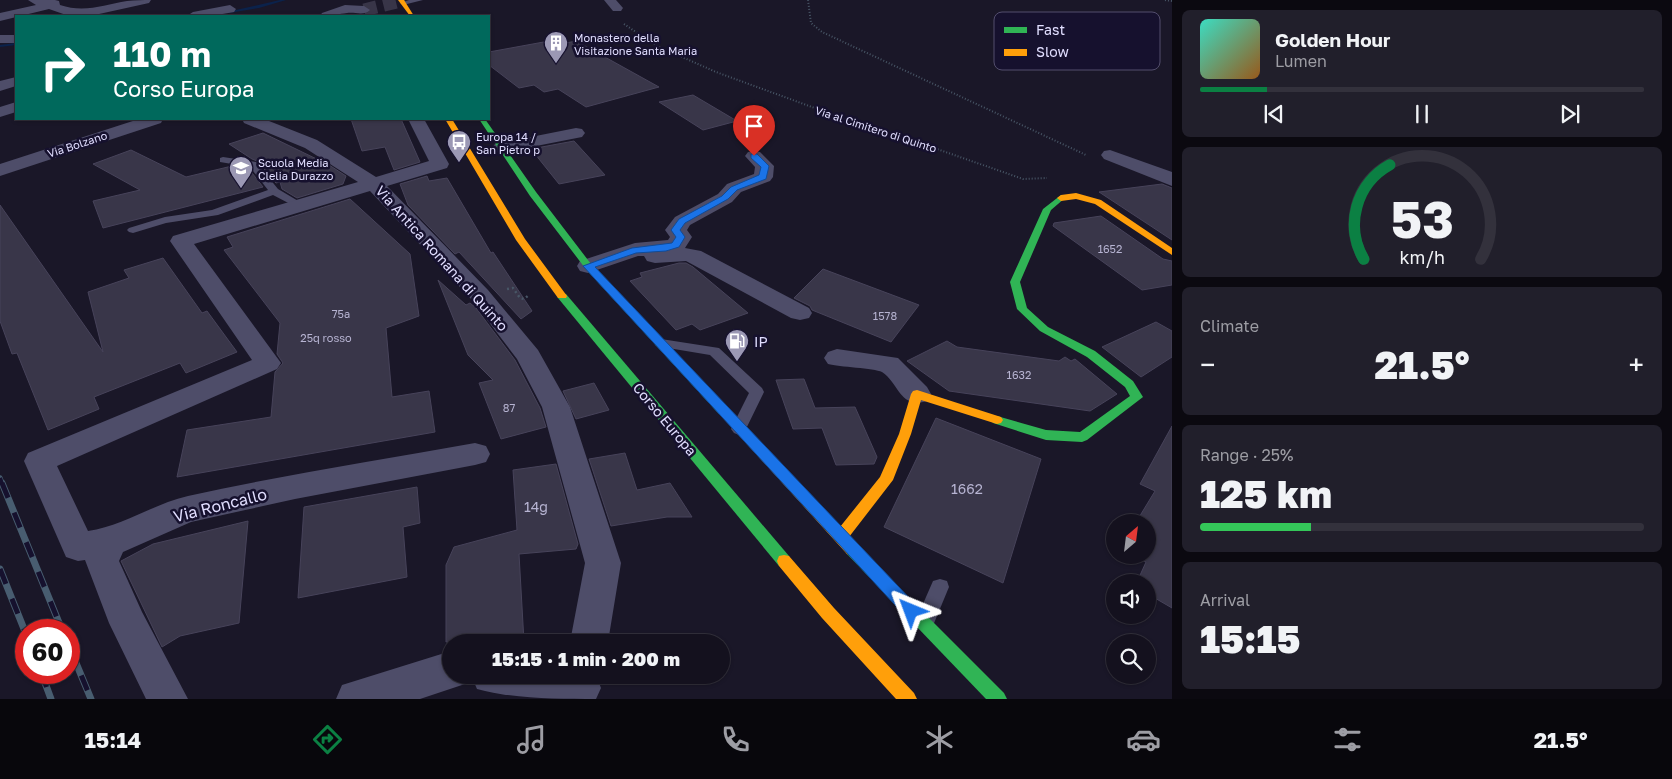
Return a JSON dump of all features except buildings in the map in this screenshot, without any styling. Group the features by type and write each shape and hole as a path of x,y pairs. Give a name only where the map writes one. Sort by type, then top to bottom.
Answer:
{"main road":[{"path":"402,1 411,15"},
{"name":"Corso Europa","path":"449,120 521,240 547,277 828,612 908,699"},
{"path":"483,120 533,194 598,263 658,342 924,625 998,699"},
{"path":"841,536 886,480 905,434 917,394 1046,435 1082,437 1137,396 1129,384 1091,354 1044,329 1022,309 1015,282 1026,262 1047,209 1059,198 1076,196 1098,202 1172,252"}],"street":[{"path":"34,0 69,12 88,13 146,0"},
{"path":"0,17 74,0"},
{"path":"198,15 227,8"},
{"path":"330,15 355,8"},
{"path":"0,86 15,81"},
{"path":"0,112 15,107"},
{"name":"Via Bolzano","path":"0,170 152,120"},
{"name":"Via Antica Romana di Quinto","path":"261,120 311,144 373,183 480,296 529,356 556,407 603,563 590,634"},
{"path":"373,183 440,164 417,120"},
{"path":"501,148 576,133"},
{"path":"598,263 635,250 666,248 676,245 681,237 676,230 682,221 725,198 734,188 763,177 765,166 754,156"},
{"path":"1102,156 1160,173 1172,180"},
{"name":"Via Antica Romana di Quinto","path":"96,436 268,363 180,241 373,183"},
{"path":"598,263 683,254 693,256 800,313"},
{"path":"838,358 889,364 917,394"},
{"name":"Via Roncallo","path":"96,436 39,461 78,547 110,542 186,510 295,487 475,454"},
{"path":"110,542 102,561 128,623 168,699"},
{"path":"356,699 442,673"},
{"path":"559,684 582,687"}],"lane":[{"path":"402,1 420,0"},
{"path":"222,160 254,164 274,190 300,205"},
{"path":"133,230 165,220 214,213 274,190"},
{"path":"658,342 714,351 757,392 739,429"},
{"path":"924,625 940,587"}],"path":[{"path":"808,0 811,23 822,32 1102,156"},
{"path":"1166,0 1172,1"},
{"name":"Via al Cimitero di Quinto","path":"613,4 619,21 657,46 716,72 883,133 934,148 1023,179 1048,178"},
{"path":"480,296 510,288 520,298 524,299 529,295 523,286 524,284 547,277"}],"waterway":[{"path":"229,12 259,7 284,0"},
{"path":"0,46 15,44"}],"tunnel":[{"path":"364,10 405,0"}],"railway":[{"path":"0,478 2,484"},
{"path":"2,483 58,619"},
{"path":"0,569 20,619"},
{"path":"80,672 91,699"},
{"path":"45,684 51,699"}],"traffic: fast":[{"path":"483,120 533,194 588,266 723,411"},
{"path":"997,420 1046,435 1082,437 1137,397 1129,384 1091,354 1044,329 1022,309 1015,282 1047,209 1061,198"},
{"path":"562,296 784,561"},
{"path":"852,550 998,699"}],"traffic: slow":[{"path":"401,0 411,15"},
{"path":"449,120 521,240 562,296"},
{"path":"1061,198 1076,196 1098,202 1172,252"},
{"path":"841,536 886,480 905,434 917,394 997,420"},
{"path":"723,411 852,550"},
{"path":"784,561 828,613 908,699"}],"place":[{"name":"Monastero della Visitazione Santa Maria","path":"556,64"},
{"name":"Europa 14 / San Pietro p","path":"459,163"},
{"name":"Scuola Media Clelia Durazzo","path":"241,189"},
{"name":"IP","path":"737,362"}],"route":[{"path":"754,156 765,166 763,177 734,188 725,198 682,221 676,230 681,237 676,245 666,248 635,250 588,266 911,611"}]}
